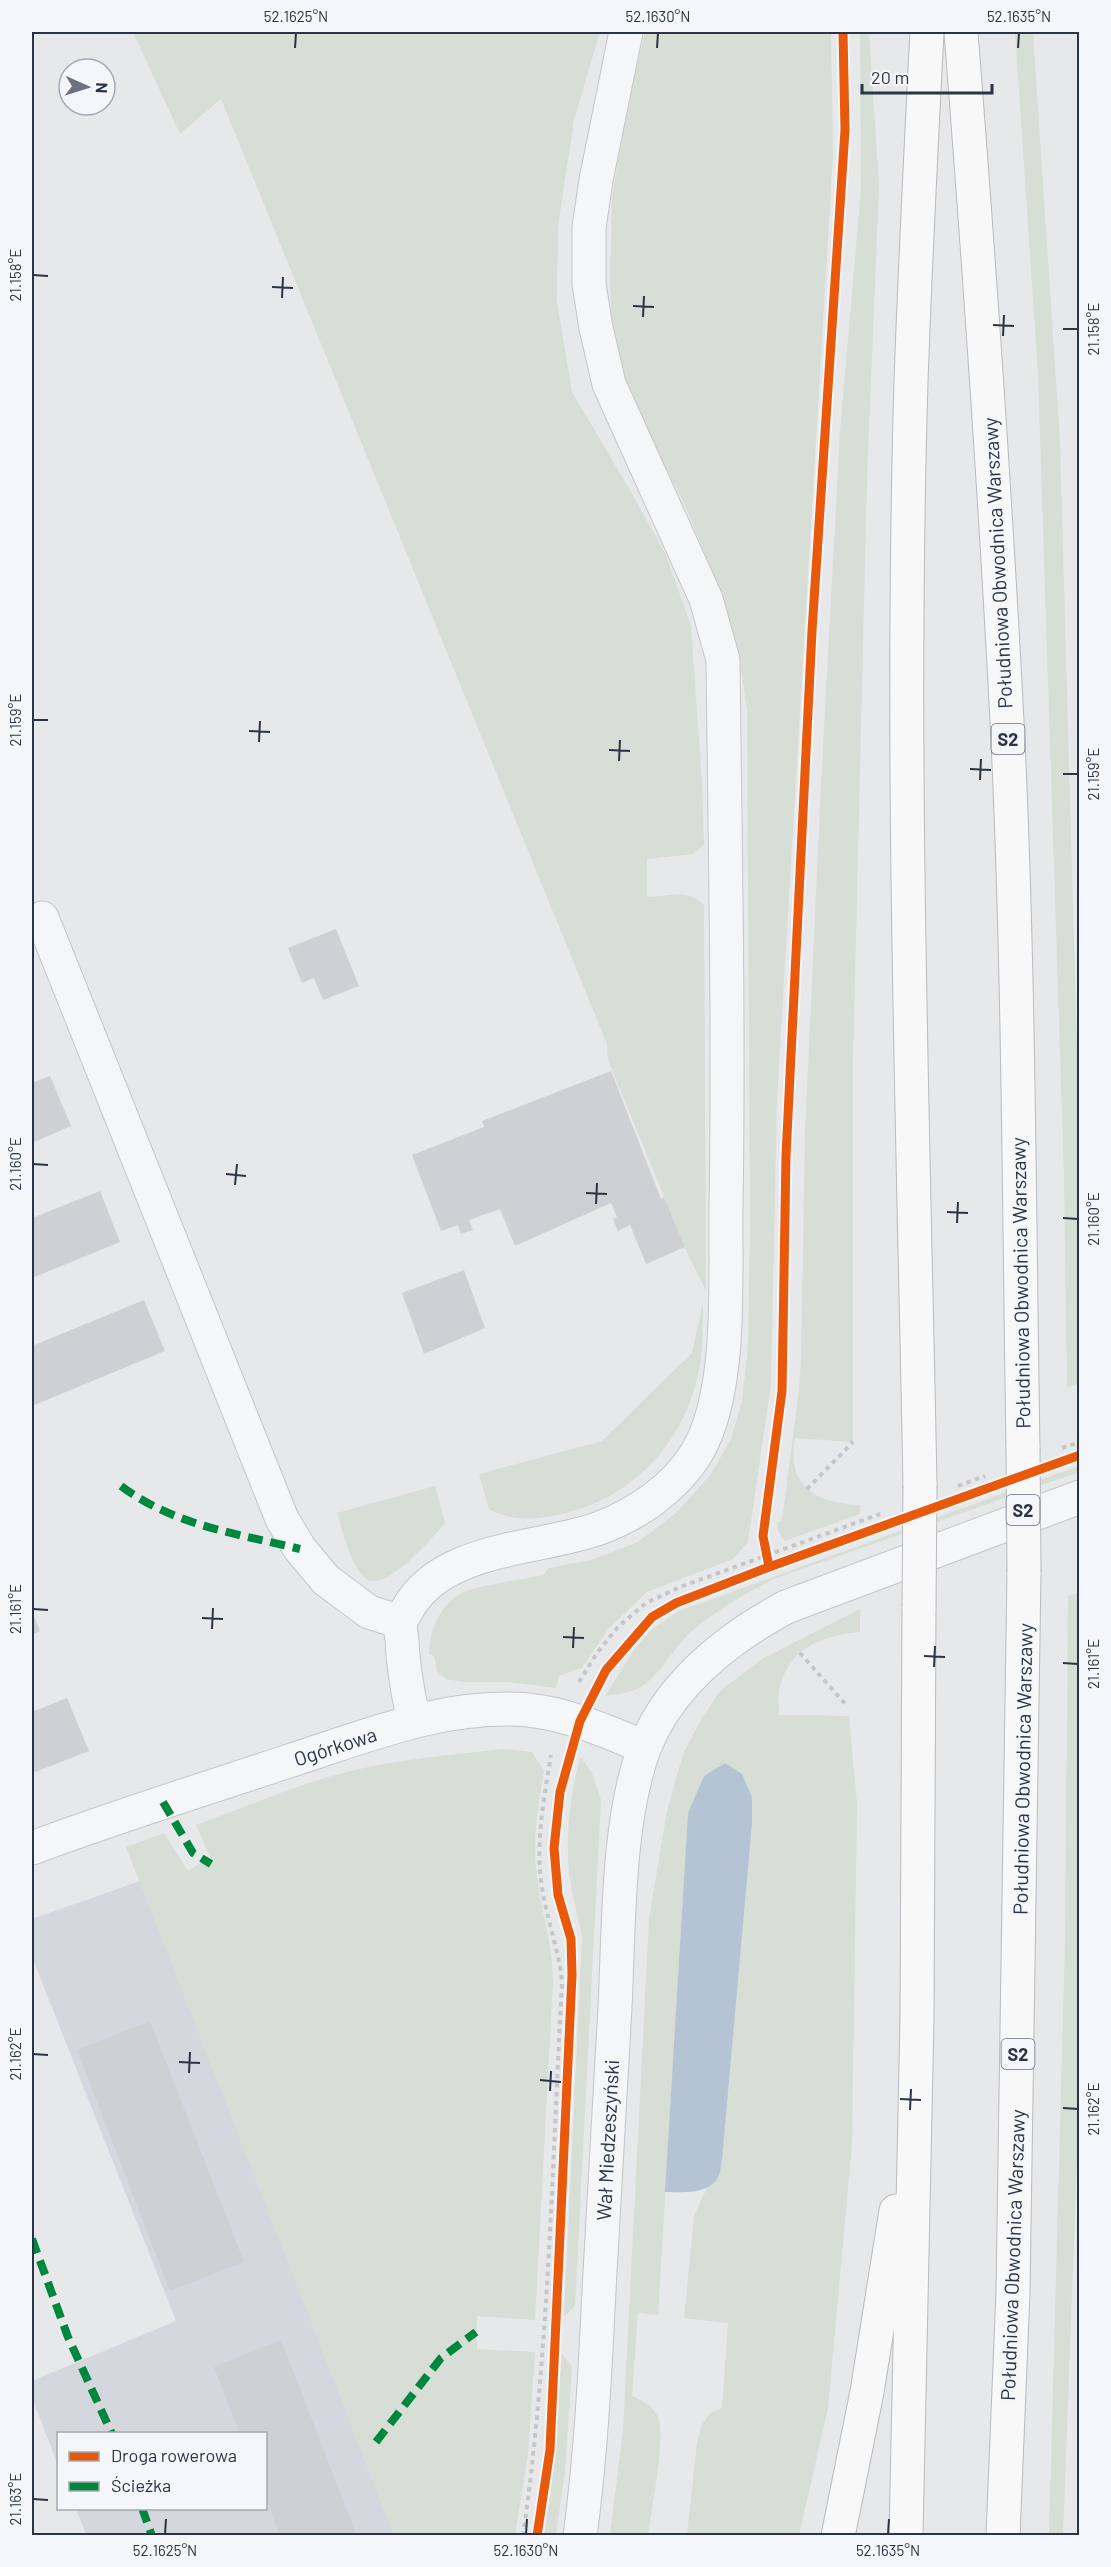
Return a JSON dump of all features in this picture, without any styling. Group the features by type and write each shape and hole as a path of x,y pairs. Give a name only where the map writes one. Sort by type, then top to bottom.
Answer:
{"highway":[{"path":"906,2535 917,2018 920,1485 909,869 908,572 911,383 927,32"},
{"name":"Południowa Obwodnica Warszawy","path":"961,32 982,309 1007,722 1015,929 1024,1572 1013,2269 1003,2535"},
{"path":"838,2535 867,2392 894,2226 917,2018"}],"street":[{"path":"414,1721 403,1668 401,1622 415,1595 444,1571 486,1556 598,1528 642,1507 674,1484 694,1456 709,1430 719,1391 724,1324 727,1130 723,660 706,599 609,384 589,284 589,228 598,169 626,32"},
{"path":"42,918 282,1519 300,1549 326,1580 369,1612 401,1622"},
{"name":"Wał Miedzeszyński","path":"580,2535 587,2486 597,2338 622,1873 632,1787 645,1747 663,1714 683,1686 701,1667 752,1625 786,1607 1080,1497"},
{"name":"Ogórkowa","path":"32,1848 163,1802 414,1721 465,1711 528,1710 558,1715 645,1747"}],"path":[{"path":"807,1489 854,1442"},
{"path":"1057,1450 1080,1442"},
{"path":"956,1486 990,1474"},
{"path":"523,2535 535,2453 562,1982 560,1958 542,1888 539,1846 558,1715 597,1653 618,1627 646,1603 702,1579 889,1511"},
{"path":"800,1653 848,1707"},
{"path":"554,2336 572,1975"}],"shaded area":[{"path":"133,32 600,32 574,120 558,226 557,302 572,392 666,555 691,626 704,845 693,854 647,859 647,897 677,894 691,896 704,905 706,1291 689,1257 608,1060 607,1044 221,99 180,134"},
{"path":"645,32 831,32 833,154 777,1099 771,1384 748,1542 733,1559 647,1592 609,1628 582,1668 559,1676 556,1688 509,1682 463,1682 446,1679 437,1671 434,1656 429,1654 431,1636 446,1605 467,1591 543,1575 549,1568 591,1560 638,1542 676,1513 711,1474 731,1439 742,1401 748,1347 750,1229 747,711 740,660 720,589 682,499 644,426 612,343 610,276 612,197 629,97"},
{"path":"860,32 869,32 879,186 867,479 853,1060 853,1442 795,1438 794,1455 795,1469 807,1489 829,1500 860,1505 860,1514 785,1541 779,1533 777,1523 782,1520 801,1360 805,1133 821,785 840,431 861,189"},
{"path":"1015,32 1033,32 1060,442 1079,1121 1080,1383 1067,1387 1064,1175 1038,374"},
{"path":"703,1302 701,1357 691,1399 681,1422 653,1462 615,1493 569,1512 518,1518 489,1509 479,1474 602,1441 692,1353"},
{"path":"1079,1466 1079,1472 776,1578 734,1601 694,1629 641,1687 605,1696 634,1650 652,1629 679,1611"},
{"path":"435,1486 445,1523 408,1562 395,1572 384,1579 373,1581 365,1578 351,1556 337,1513"},
{"path":"1079,1593 1079,2107 1063,2535 1049,2536 1065,1942 1068,1596"},
{"path":"860,1609 860,1632 821,1640 800,1652 785,1672 779,1693 779,1715 849,1716 857,1804 852,2145 828,2408 799,2535 687,2535 697,2443 701,2426 710,2413 722,2408 728,2323 684,2318 694,2216 707,2188 718,2177 688,1813 658,2315 638,2313 632,2396 646,2404 657,2415 660,2439 657,2474 648,2535 610,2536 623,2431 649,1919 667,1811 683,1754 702,1718 720,1691 762,1659"},
{"path":"505,1749 532,1752 544,1771 536,1824 535,1849 553,1981 535,2320 477,2316 477,2349 535,2352 528,2454 515,2535 394,2535 126,1847 164,1833 188,1871 210,1857 196,1825 300,1786 343,1773 399,1762"},
{"path":"580,1757 592,1773 601,1800 575,2306 564,2317 582,1937 571,1887 568,1838 570,1805"},
{"path":"140,1881 394,2535 86,2535 76,2510 267,2510 267,2432 57,2432 57,2462 32,2398 32,2381 176,2321 32,1957 32,1919"},
{"path":"562,2354 572,2366 565,2470 556,2535 544,2535 551,2491"}],"water":[{"path":"725,1763 742,1774 752,1797 752,1823 721,2168 714,2183 702,2190 665,2192 688,1813 704,1776"}],"building":[{"path":"336,929 359,986 323,1000 314,978 302,983 288,948"},
{"path":"611,1071 661,1199 664,1197 685,1247 646,1264 630,1225 618,1231 613,1219 617,1217 611,1203 515,1246 500,1209 469,1220 473,1230 461,1234 458,1225 441,1231 412,1155 484,1127 482,1121"},
{"path":"50,1076 71,1126 32,1143 32,1083"},
{"path":"100,1191 120,1242 32,1278 32,1218"},
{"path":"464,1270 485,1328 424,1354 402,1293"},
{"path":"144,1300 165,1351 32,1406 32,1346"},
{"path":"32,1611 40,1631 32,1635"},
{"path":"67,1698 89,1751 35,1772 34,1769 32,1770 32,1712"},
{"path":"150,2021 244,2262 170,2291 77,2050"},
{"path":"281,2340 357,2536 280,2536 267,2501 267,2432 239,2432 214,2367"}],"marked path":[{"path":"121,1486 142,1500 184,1519 229,1533 300,1549"},
{"path":"163,1802 193,1853 211,1864"},
{"path":"32,2239 68,2337 111,2432"},
{"path":"376,2442 441,2358 476,2332"},
{"path":"143,2510 152,2536"}],"cycle path":[{"path":"769,1567 763,1536 782,1391 786,1156 812,631 845,130 843,32"},
{"path":"537,2536 550,2450 572,1975 571,1939 558,1895 554,1848 560,1792 580,1721 606,1670 652,1617 676,1603 769,1567 1080,1455"}]}
